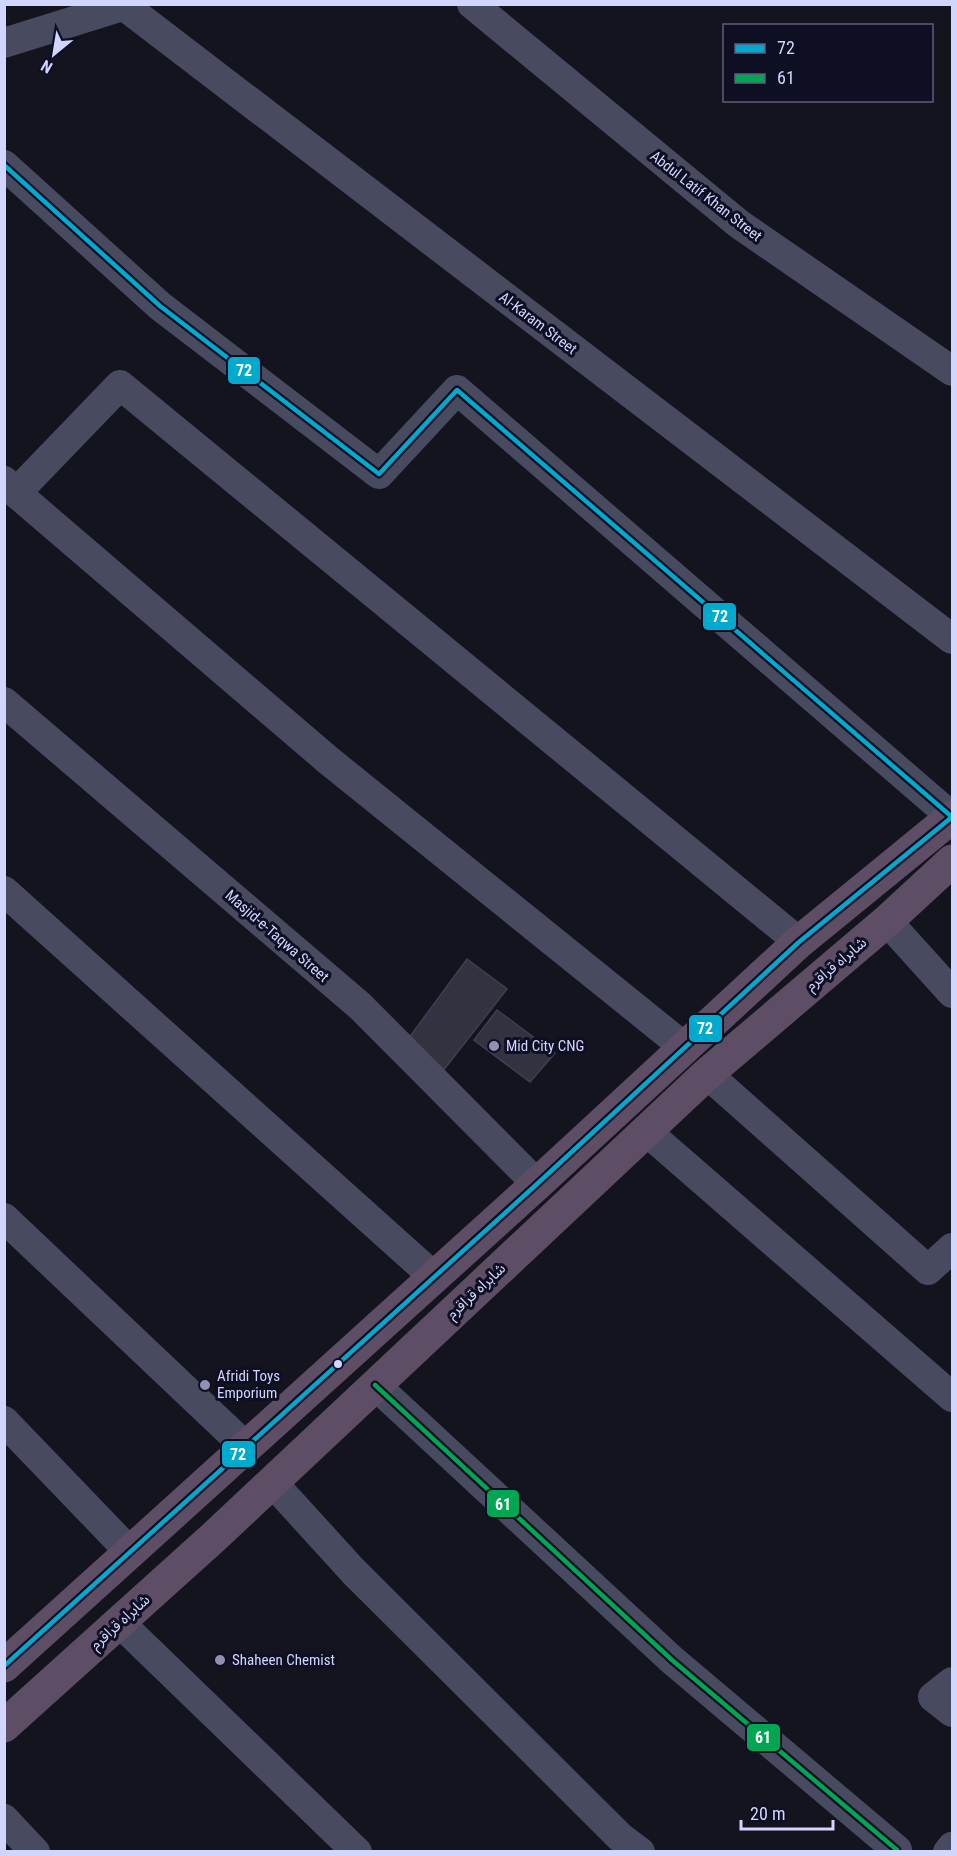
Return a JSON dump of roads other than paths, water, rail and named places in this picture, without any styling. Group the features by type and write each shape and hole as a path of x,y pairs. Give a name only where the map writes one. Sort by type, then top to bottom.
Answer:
{"highway":[{"path":"4,1666 537,1184 799,942 952,817"},
{"name":"شاہراہ قراقرم","path":"4,1726 272,1482 707,1074 887,921 952,861"}],"street":[{"name":"Abdul Latif Khan Street","path":"472,4 739,224 952,371"},
{"path":"4,43 125,5"},
{"name":"Al-Karam Street","path":"125,5 952,639"},
{"path":"4,165 160,306 379,474 458,390 952,817"},
{"path":"684,1047 328,760 10,487 120,385 799,942"},
{"name":"Masjid-e-Taqwa Street","path":"4,702 360,1006 537,1184"},
{"path":"4,891 434,1277"},
{"path":"887,921 952,993"},
{"path":"707,1074 928,1270 952,1248"},
{"path":"646,1131 952,1397"},
{"path":"4,1218 246,1447"},
{"path":"375,1385 672,1660 897,1850"},
{"path":"4,1421 130,1552"},
{"path":"272,1482 353,1571 620,1837 640,1851"},
{"path":"119,1622 357,1851"},
{"path":"952,1682 933,1697 952,1712"},
{"path":"4,1819 35,1851"},
{"path":"948,1851 952,1847"}],"place":[{"name":"Mid City CNG","path":"494,1046"},
{"name":"Afridi Toys Emporium","path":"205,1385"},
{"name":"Shaheen Chemist","path":"220,1660"}]}
